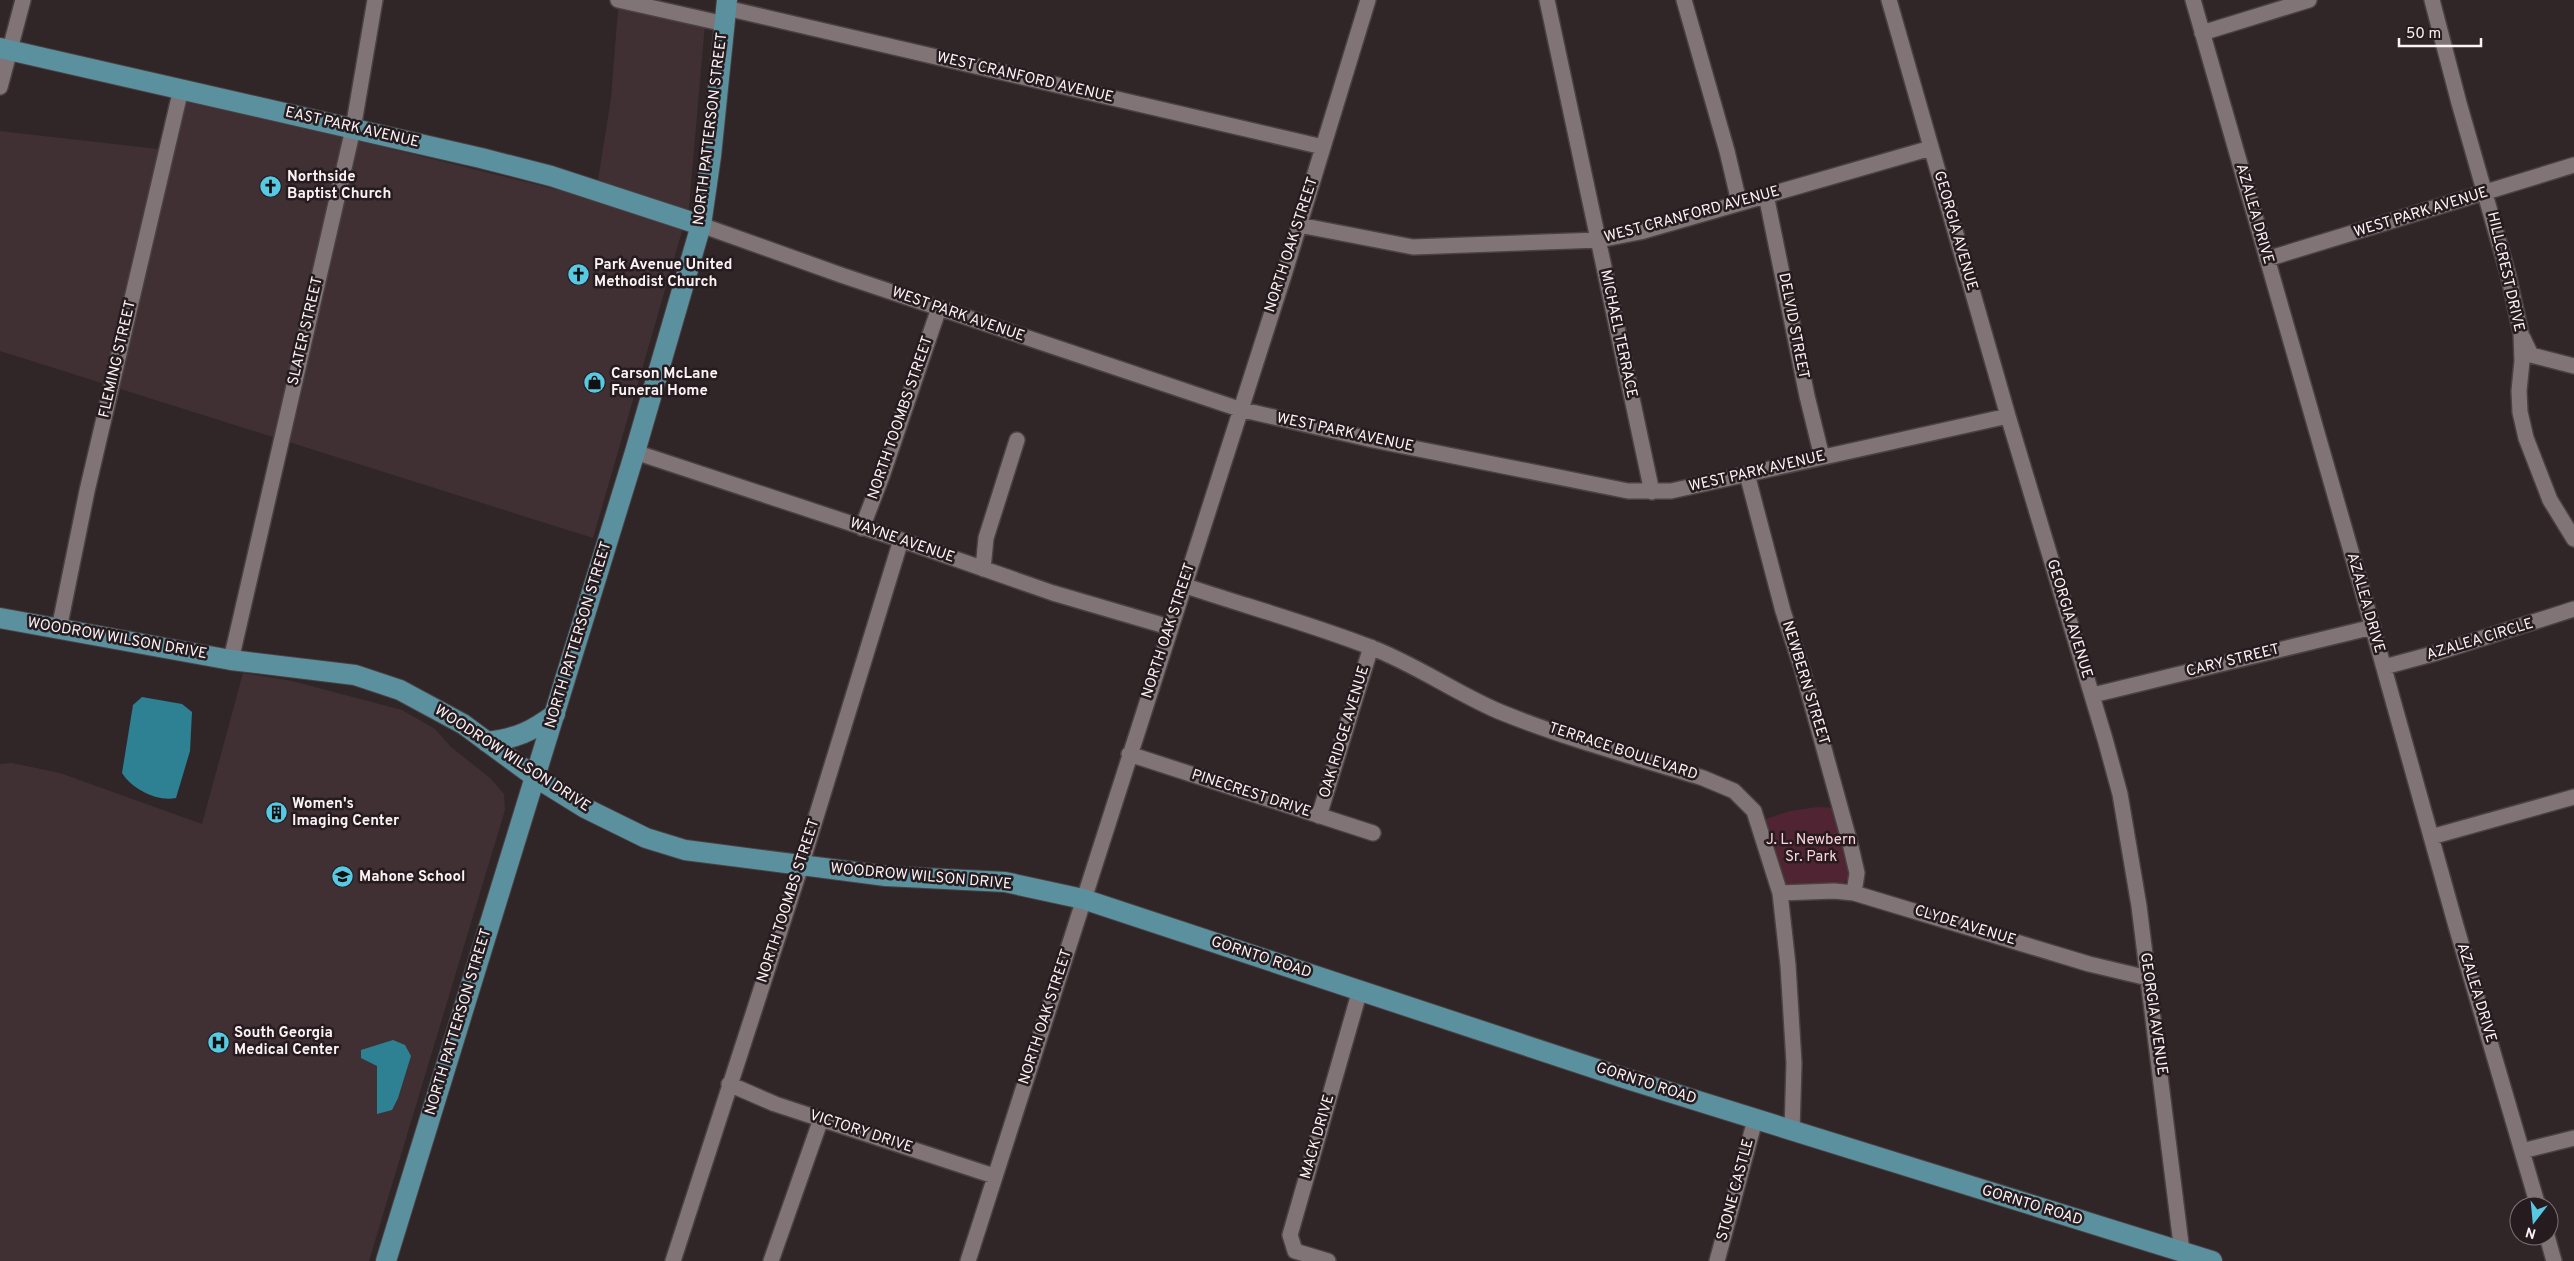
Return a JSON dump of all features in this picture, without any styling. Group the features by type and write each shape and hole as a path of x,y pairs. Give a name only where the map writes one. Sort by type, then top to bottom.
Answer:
{"main road":[{"name":"NORTH PATTERSON STREET","path":"386,1261 517,831 636,452 701,225 711,156 726,10"},
{"name":"EAST PARK AVENUE","path":"5,49 551,176 701,225"},
{"name":"WOODROW WILSON DRIVE","path":"0,618 231,660 355,675 407,694 463,724 535,778 584,808 646,838 686,850 886,876 1005,882 1083,899"},
{"path":"487,742 516,738 533,730 555,714"},
{"name":"GORNTO ROAD","path":"1083,899 1755,1120 2212,1261"}],"street":[{"path":"0,87 5,49 23,0"},
{"name":"SLATER STREET","path":"231,660 353,129 375,0"},
{"name":"WEST CRANFORD AVENUE","path":"618,0 726,10 1323,147"},
{"name":"NORTH OAK STREET","path":"968,1261 1169,626 1299,225 1368,0"},
{"name":"MICHAEL TERRACE","path":"1547,0 1652,492"},
{"path":"1684,0 1727,151 1739,202"},
{"name":"GEORGIA AVENUE","path":"1889,0 2008,416 2093,695 2120,794 2130,842 2182,1252"},
{"name":"AZALEA DRIVE","path":"2193,0 2535,1196"},
{"path":"2202,33 2309,0"},
{"name":"HILLCREST DRIVE","path":"2432,0 2459,103 2508,274 2521,333 2522,361 2519,391 2520,412 2526,438 2550,500 2574,539"},
{"name":"FLEMING STREET","path":"59,629 87,491 181,89"},
{"name":"WEST CRANFORD AVENUE","path":"1299,225 1413,247 1599,240 1640,232 1931,148"},
{"name":"WEST PARK AVENUE","path":"2267,258 2574,165"},
{"name":"DELVID STREET","path":"1766,195 1806,396 1822,457"},
{"name":"WEST PARK AVENUE","path":"701,225 939,308 1239,409 1530,472 1628,491 1671,491 2008,416"},
{"name":"NORTH TOOMBS STREET","path":"862,528 882,476 939,308"},
{"path":"2521,333 2531,355 2574,366"},
{"path":"983,569 986,538 1017,440"},
{"name":"WAYNE AVENUE","path":"636,452 1053,593 1169,626"},
{"name":"NEWBERN STREET","path":"1747,474 1850,843 1857,873 1854,893"},
{"name":"NORTH TOOMBS STREET","path":"673,1261 801,866 900,540"},
{"name":"TERRACE BOULEVARD","path":"1183,585 1301,622 1371,647 1442,681 1466,696 1500,711 1703,778 1734,791 1754,811 1780,893 1788,965 1794,1062 1792,1131"},
{"name":"AZALEA CIRCLE","path":"2384,667 2474,642 2574,609"},
{"name":"CARY STREET","path":"2093,695 2373,627"},
{"name":"OAK RIDGE AVENUE","path":"1319,816 1371,647"},
{"name":"PINECREST DRIVE","path":"1129,754 1373,833"},
{"path":"2431,837 2574,797"},
{"name":"CLYDE AVENUE","path":"1780,893 1834,891 1854,893 2089,964 2148,978"},
{"name":"MACK DRIVE","path":"1328,1261 1295,1250 1290,1235 1360,990"},
{"name":"VICTORY DRIVE","path":"729,1084 775,1104 994,1176"},
{"path":"771,1261 821,1119"},
{"name":"STONE CASTLE","path":"1717,1261 1755,1120"},
{"path":"2522,1151 2574,1138"},
{"path":"2550,1246 2554,1261"}],"shaded area":[{"path":"618,9 705,24 689,207 593,538 0,351 0,131 158,149 172,95 595,199 611,98"},
{"name":"South Georgia Medical Center","path":"243,673 292,681 402,710 435,729 451,747 490,778 504,794 505,810 369,1261 0,1261 0,764 12,763 60,773 202,824"}],"green space":[{"name":"J. L. Newbern Sr. Park","path":"1818,807 1838,808 1854,873 1843,884 1794,887 1784,883 1763,820 1790,811"}],"water":[{"path":"142,697 182,704 192,712 190,751 176,798 161,798 146,793 126,779 122,773 133,705"},
{"path":"393,1040 405,1045 411,1056 398,1098 392,1110 377,1114 377,1066 361,1058 361,1050"}],"place":[{"name":"Northside Baptist Church","path":"271,186"},
{"name":"Park Avenue United Methodist Church","path":"578,274"},
{"name":"Carson McLane Funeral Home","path":"595,383"},
{"name":"Women's Imaging Center","path":"276,813"},
{"name":"Mahone School","path":"343,877"},
{"name":"South Georgia Medical Center","path":"218,1042"}]}
